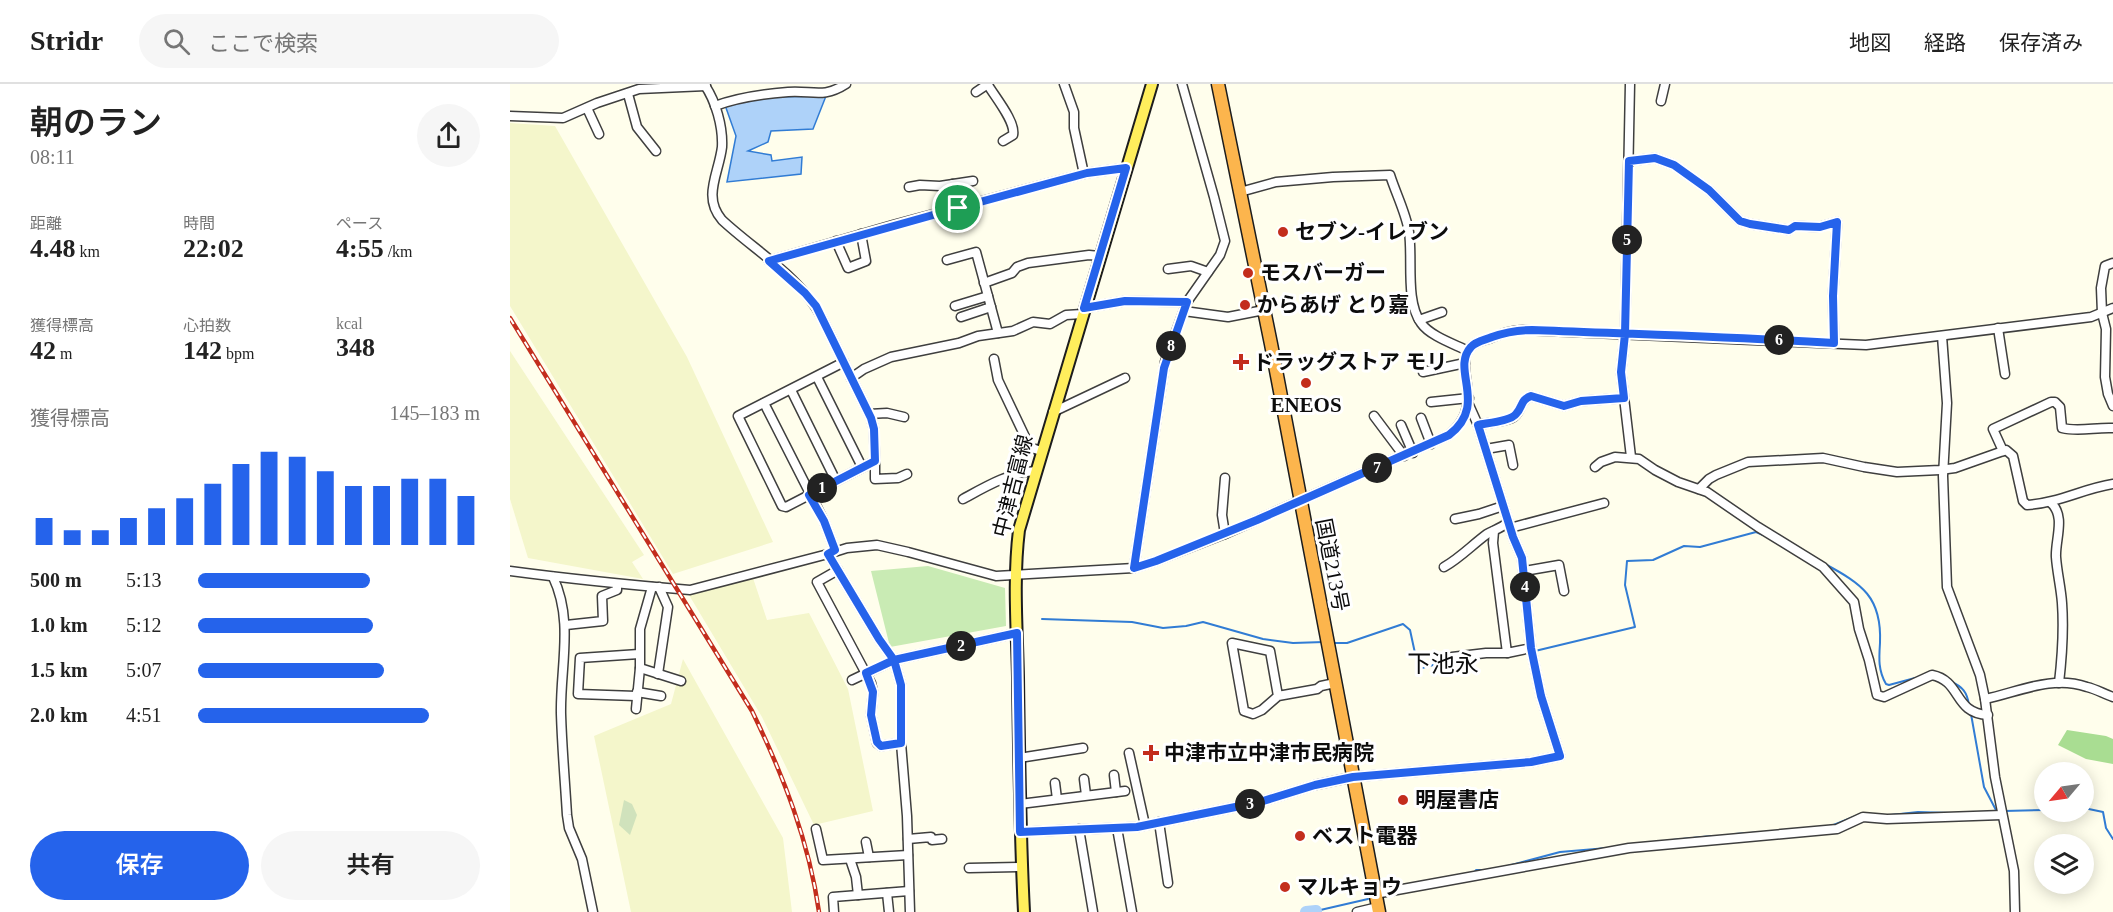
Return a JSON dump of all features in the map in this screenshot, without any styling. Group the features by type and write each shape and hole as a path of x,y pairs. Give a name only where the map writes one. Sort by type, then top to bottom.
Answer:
{"highway":[{"name":"国道213号","path":"1218,84 1264,310 1377,904"}],"main road":[{"name":"中津吉富線","path":"1024,912 1020,832 1016,576 1019,530 1152,84"}],"street":[{"path":"715,106 743,96 790,92 827,94 846,84"},
{"path":"976,92 988,84 1007,114 1015,133 1003,141"},
{"path":"1064,84 1074,112 1074,128 1084,174"},
{"path":"1134,568 1164,368 1186,306 1220,255 1225,241 1182,84"},
{"path":"1630,84 1625,334 1621,372 1631,457"},
{"path":"1661,102 1665,84"},
{"path":"510,116 563,118 650,87 685,88 705,85 715,106 722,136 721,153 712,191 716,211 728,226 805,293 816,306 869,414 874,429 875,479 898,478 907,474"},
{"path":"628,94 637,128 656,151"},
{"path":"587,108 599,134"},
{"path":"1629,161 1655,158 1674,165 1709,190 1740,221 1750,224 1789,230 1795,226 1820,227 1837,222 1833,296 1834,343"},
{"path":"769,261 1084,174 1126,168"},
{"path":"1239,192 1276,182 1390,175 1409,231 1413,303 1419,320 1433,333 1468,351"},
{"path":"909,187 973,181"},
{"path":"953,184 958,208"},
{"path":"836,241 848,268 866,261 861,234"},
{"path":"947,260 975,252 998,333"},
{"path":"984,284 1012,273 1028,263 1089,255 1099,256"},
{"path":"2113,263 2105,266 2103,270 2102,313 2106,329 2104,347 2106,384 2113,406"},
{"path":"1168,269 1191,266 1208,272"},
{"path":"955,306 988,296"},
{"path":"851,378 868,367 894,357 958,343 978,336 1017,330 1033,322 1048,324 1066,315 1125,301 1186,306 1228,317 1264,310"},
{"path":"961,317 991,307"},
{"path":"1020,832 1145,825 1260,802 1315,785 1353,777 1531,762 1560,756 1541,696 1531,648 1522,558 1469,401 1465,363 1468,351 1476,343 1513,330 1882,344 2091,317 2113,308"},
{"path":"1419,320 1442,312"},
{"path":"1998,328 2005,374"},
{"path":"1942,336 1947,403 1943,520 1947,587 1980,675 1988,716 1995,777 2014,871 2015,912"},
{"path":"994,359 998,380 1028,443 1032,448 1041,451"},
{"path":"844,362 738,416 782,506 786,507 875,461"},
{"path":"1424,372 1465,363"},
{"path":"817,376 862,467"},
{"path":"1053,412 1125,378"},
{"path":"791,390 836,481"},
{"path":"1478,425 1512,418 1518,413 1522,401 1531,396 1564,406 1581,401 1624,398"},
{"path":"1431,402 1469,401"},
{"path":"510,571 616,584 690,590 831,552 866,545 890,547 984,574 1016,576 1134,568 1224,534 1444,438 1458,427 1466,414 1469,401"},
{"path":"2003,451 1993,429 2051,402 2055,402 2060,407 2062,428 2078,430 2097,427 2113,428"},
{"path":"764,403 824,521 838,570 894,660 901,685 901,743 908,839 909,912"},
{"path":"869,414 887,413 904,417"},
{"path":"1374,416 1408,454"},
{"path":"1421,418 1431,444"},
{"path":"1401,425 1408,454"},
{"path":"1486,449 1509,445 1513,465"},
{"path":"1699,489 1716,475 1748,462 1823,458 1864,468 1897,471 1944,470 2003,451 2009,451 2013,456 2025,503 2029,505 2051,503 2082,491 2113,484"},
{"path":"1595,467 1607,459 1631,457 1639,459 1678,482 1707,492 1758,527 1816,561 1852,597 1877,695 1884,697 1932,675 1949,683 1964,706 1971,712 1988,716"},
{"path":"963,499 1016,475 1036,471"},
{"path":"1224,534 1222,515 1225,478"},
{"path":"1444,567 1494,531 1509,525 1604,503"},
{"path":"2051,503 2055,507 2059,526 2056,553 2063,620 2063,654 2059,683"},
{"path":"1455,519 1503,506"},
{"path":"1494,531 1493,543 1507,653"},
{"path":"1524,572 1559,565 1564,591"},
{"path":"838,570 818,582 866,673 873,692 871,715 877,742 881,746 901,743"},
{"path":"553,577 566,625 561,714 567,815 569,828 582,859 593,912"},
{"path":"566,625 603,621 602,596 617,590 616,584"},
{"path":"636,709 640,668 640,629 655,587"},
{"path":"655,587 669,607 658,674"},
{"path":"852,680 894,660 1017,633"},
{"path":"1278,696 1270,651 1232,643 1244,711 1253,714 1262,710 1278,696 1317,689 1335,682"},
{"path":"1452,657 1507,653 1531,648"},
{"path":"639,654 580,658 578,694 660,696"},
{"path":"640,668 681,681"},
{"path":"1985,699 2032,686 2059,683 2086,686 2113,697"},
{"path":"1019,758 1083,748"},
{"path":"1129,753 1145,825"},
{"path":"1020,804 1120,791 1114,775"},
{"path":"1084,779 1086,795"},
{"path":"1055,783 1057,799"},
{"path":"1357,912 1377,904 1629,848 1837,829 1863,817 1887,819 2002,815"},
{"path":"1159,822 1168,883"},
{"path":"1118,828 1132,912"},
{"path":"816,829 823,860 908,855"},
{"path":"1079,829 1093,912"},
{"path":"908,839 931,837 932,840 942,839"},
{"path":"866,842 869,857"},
{"path":"850,859 856,877 858,895"},
{"path":"969,868 1022,867"},
{"path":"834,912 833,897 909,891"},
{"path":"887,893 889,912"}],"green space":[{"path":"510,123 555,126 687,357 773,542 673,574 510,306"},
{"path":"510,351 644,555 632,562 643,579 528,558 510,499"},
{"path":"928,566 1005,588 1006,626 890,647 871,571"},
{"path":"753,578 767,620 809,613 848,689 873,811 814,825 762,717 689,595"},
{"path":"683,659 783,838 792,912 631,912 594,736 671,704"},
{"path":"2067,730 2113,739 2113,764 2086,759 2058,745"},
{"path":"624,800 632,804 637,815 630,835 619,825"}],"water":[{"path":"826,96 813,129 771,131 768,142 748,151 771,155 772,161 802,157 801,174 727,182 736,136 725,105 768,97"}],"waterway":[{"path":"1535,651 1635,627 1625,585 1627,561 1653,560 1684,546 1700,547 1756,532 1763,535"},
{"path":"1825,564 1859,586 1873,603 1880,627 1880,669 1886,684 1915,678"},
{"path":"1042,619 1132,622 1163,628 1203,622 1263,639 1293,643 1324,642"},
{"path":"1333,643 1347,643 1403,624 1410,630 1418,667 1452,660"},
{"path":"1950,681 1964,690 1969,705"},
{"path":"1971,714 1984,787 1997,812"},
{"path":"2004,811 2034,810"},
{"path":"2094,810 2103,812 2106,828 2113,839"},
{"path":"1891,815 1918,812 1951,813"},
{"path":"1831,826 1861,814"},
{"path":"1735,834 1765,832"},
{"path":"1673,840 1712,836"},
{"path":"1504,867 1560,852 1607,848"},
{"path":"1473,874 1476,870 1487,870"},
{"path":"1316,911 1368,899"},
{"path":"1306,912 1316,911"}],"railway":[{"path":"510,318 752,711 774,759 802,834 819,912"}],"place":[{"name":"セブン-イレブン","path":"1283,232"},
{"name":"モスバーガー","path":"1248,273"},
{"name":"からあげ とり嘉","path":"1245,305"},
{"name":"ドラッグストア モリ","path":"1241,362"},
{"name":"ENEOS","path":"1306,383"},
{"name":"中津市立中津市民病院","path":"1151,753"},
{"name":"明屋書店","path":"1403,800"},
{"name":"ベスト電器","path":"1300,836"},
{"name":"マルキョウ","path":"1285,887"}],"district":[{"name":"下池永","path":"1443,664"}],"route":[{"path":"958,208 769,261 816,306 871,418 874,429 875,461 809,495 824,521 835,550 828,554 894,660 901,685 901,743 881,746 877,742 871,715 873,692 866,673 894,660 1017,633 1020,832 1137,827 1260,802 1339,779 1452,767 1531,762 1560,756 1541,696 1531,648 1522,558 1513,537 1478,425 1512,418 1518,413 1522,401 1531,396 1564,406 1581,401 1624,398 1621,372 1625,334 1629,161 1655,158 1674,165 1709,190 1740,221 1750,224 1789,230 1795,226 1810,228 1837,222 1833,296 1834,343 1775,340 1625,334 1532,330 1513,330 1476,343 1466,354 1469,405 1462,423 1449,435 1305,500 1134,568 1161,383 1170,348 1187,302 1125,301 1084,308 1126,168 1087,173 958,208"}]}
